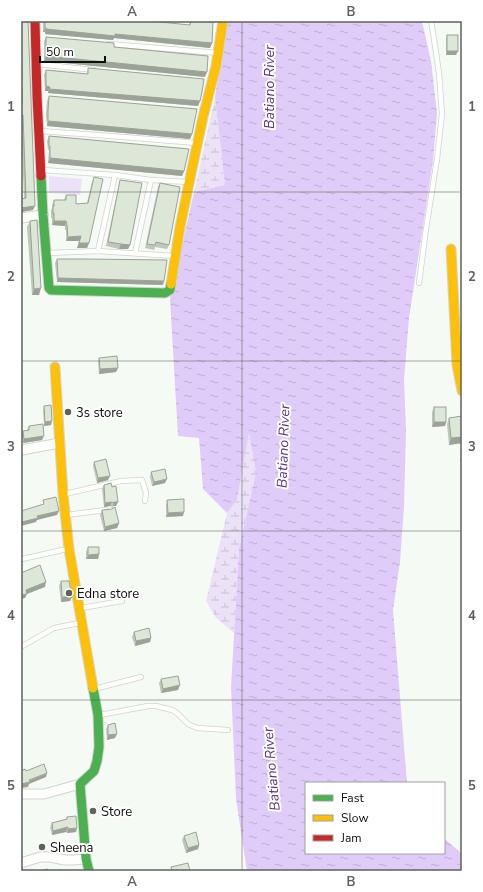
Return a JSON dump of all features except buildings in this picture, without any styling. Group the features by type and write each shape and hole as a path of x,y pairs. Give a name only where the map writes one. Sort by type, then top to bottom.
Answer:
{"street":[{"path":"35,21 40,38 36,64 41,96 39,131 43,215 49,288 52,290 165,293 170,290 189,182 198,144 201,109 219,53 221,22"},
{"path":"21,218 43,215"},
{"path":"451,249 458,296 459,364 462,391"},
{"path":"21,794 44,794 80,784 94,771 98,747 98,715 80,608 68,549 55,367"},
{"path":"21,450 60,443"},
{"path":"80,784 88,871"},
{"path":"21,863 40,857 65,860 86,859"}],"lane":[{"path":"419,283 442,114 438,67 431,21"},
{"path":"106,44 219,53"},
{"path":"36,64 101,71"},
{"path":"39,131 198,144"},
{"path":"41,170 189,182"},
{"path":"98,251 115,175"},
{"path":"135,253 150,180"},
{"path":"46,254 98,251 175,256"},
{"path":"63,494 121,481 142,480 146,493 145,500"},
{"path":"66,515 110,510"},
{"path":"22,559 68,549"},
{"path":"80,608 122,601"},
{"path":"21,647 54,628 82,622"},
{"path":"93,689 141,677"},
{"path":"98,715 148,706 156,706 172,710 188,724 197,728 228,730"}],"green space":[{"path":"215,97 225,185 194,192"},
{"path":"49,176 82,179 80,195 49,193"},
{"path":"249,432 256,472 239,549 234,633 216,618 206,601 227,513 237,500"}],"water":[{"name":"Batiano River","path":"227,21 422,21 431,61 437,113 433,161 409,318 404,379 406,431 404,507 400,562 393,610 407,782 305,782 305,854 445,854 445,839 462,854 462,871 247,871 236,799 231,687 239,549 256,472 249,433 237,500 227,513 203,489 199,438 178,436 170,299 194,192 225,185 215,97"}],"traffic: fast":[{"path":"41,176 49,288 51,290 165,293 170,290 171,284"},
{"path":"89,871 86,859 80,784 94,771 99,747 98,715 93,688"}],"traffic: slow":[{"path":"171,284 180,227 203,117 216,66 223,21"},
{"path":"451,249 457,365 462,391"},
{"path":"55,367 63,494 69,549 93,688"}],"traffic: jam":[{"path":"35,21 41,176"}],"place":[{"name":"3s store","path":"68,412"},
{"name":"Edna store","path":"69,593"},
{"name":"Store","path":"93,811"},
{"name":"Sheena","path":"42,847"}]}
